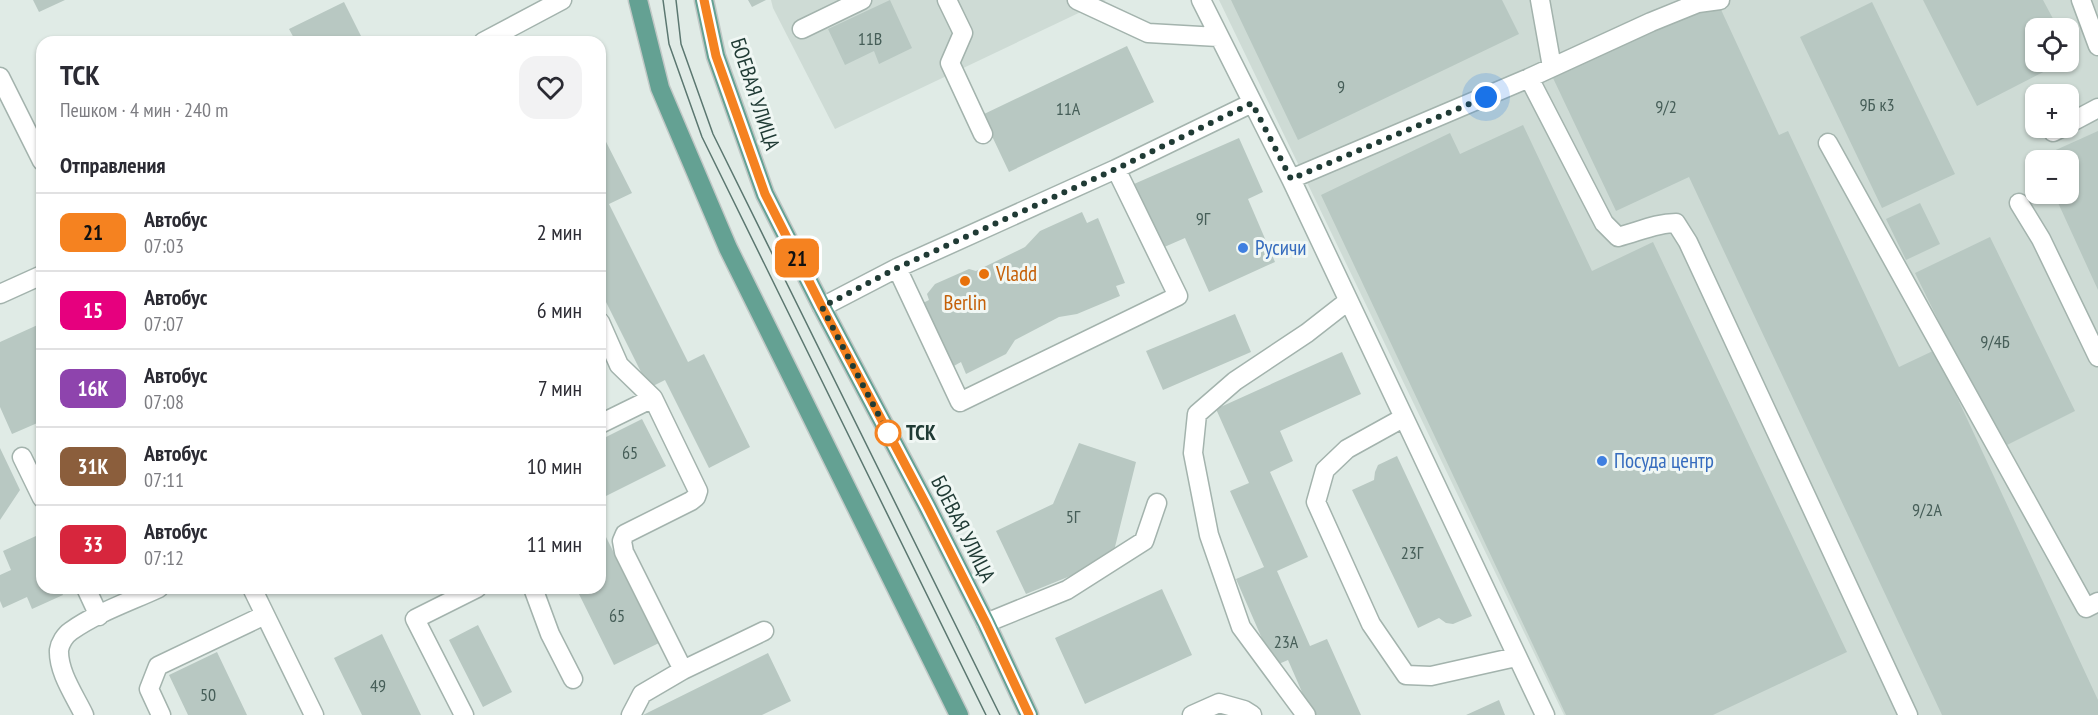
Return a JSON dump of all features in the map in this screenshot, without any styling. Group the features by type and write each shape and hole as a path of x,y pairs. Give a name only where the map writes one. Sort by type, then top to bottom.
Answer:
{"main road":[{"path":"638,0 660,88 728,248 959,715"},
{"name":"БОЕВАЯ УЛИЦА","path":"704,0 716,56 765,194 927,506 1029,715"}],"street":[{"path":"492,36 537,6 562,0"},
{"path":"802,29 862,0"},
{"path":"947,0 963,33 950,63 983,134"},
{"path":"1077,0 1148,33 1218,37"},
{"path":"1201,0 1291,179 1545,715"},
{"path":"1540,0 1552,67"},
{"path":"1291,179 1529,78 1651,22 1698,3 1720,0"},
{"path":"2080,0 2098,46"},
{"path":"0,77 36,149"},
{"path":"1529,78 1604,223 1618,237 1660,223 1676,223 1688,242 1908,715"},
{"path":"822,307 897,268 1116,169 1252,103"},
{"path":"2079,118 2098,108"},
{"path":"1828,143 2086,608 2098,602"},
{"path":"897,268 960,402 1178,296 1116,169"},
{"path":"2019,203 2041,239 2098,357"},
{"path":"0,294 36,279"},
{"path":"1306,715 1241,627 1209,535 1193,453 1197,414 1235,381 1307,333 1348,301"},
{"path":"606,336 619,365 653,398 698,491 696,497 691,501 625,534 622,542 624,552 683,670"},
{"path":"606,421 653,398"},
{"path":"1403,418 1347,449 1324,470 1316,502 1371,624 1406,675 1431,676 1516,657"},
{"path":"22,457 36,486"},
{"path":"986,623 1067,590 1144,541 1157,503"},
{"path":"89,594 99,616"},
{"path":"84,715 62,667 59,650 63,638 70,631 146,594"},
{"path":"255,594 314,715"},
{"path":"464,715 416,619 465,594"},
{"path":"535,594 550,634 573,679"},
{"path":"161,715 149,689 158,666 265,615"},
{"path":"631,715 642,694 683,670 764,631"},
{"path":"1192,715 1219,703 1244,710 1252,715"}],"shaded area":[{"path":"771,0 1106,0 835,129"},
{"path":"1219,0 2098,0 2098,715 1564,715"}],"building":[{"path":"33,0 65,0 39,12"},
{"path":"748,0 766,0 752,7"},
{"path":"890,0 912,48 879,64 874,51 845,65 828,29"},
{"path":"1231,0 1502,0 1519,34 1298,140"},
{"path":"1923,0 2043,0 2053,18 2025,18 2025,72 2043,72 1977,106"},
{"path":"1717,1 1779,135 1788,131 1899,367 1935,350 2098,700 2098,715 1942,715 1689,177 1616,211 1553,78"},
{"path":"344,2 361,36 293,36 289,29"},
{"path":"1872,2 1955,174 1882,208 1800,37"},
{"path":"1127,46 1154,102 1009,172 982,115"},
{"name":"Посуда центр","path":"1523,125 1592,271 1653,242 1847,652 1713,715 1566,715 1321,195 1450,133 1460,154"},
{"path":"2098,131 2098,290 2059,204 2079,204 2079,150 2056,150"},
{"path":"1239,138 1263,192 1248,199 1275,262 1209,292 1185,238 1162,248 1134,184"},
{"path":"606,142 632,193 609,204 688,362 704,354 750,447 709,468 665,380 649,388 606,302"},
{"path":"1920,203 1940,244 1906,260 1886,219"},
{"path":"1082,212 1087,223 1098,218 1125,283 1116,286 1120,296 1077,314 1059,317 1015,340 1006,354 966,374 961,362 952,367 921,304 929,300 927,294 935,284 969,269 976,271 1025,247 1040,231"},
{"path":"1990,237 2075,411 2001,448 1915,273"},
{"path":"1235,314 1251,352 1163,390 1146,351"},
{"path":"36,326 36,424 12,434 0,407 0,342"},
{"path":"1342,352 1361,394 1280,431 1293,461 1270,472 1308,557 1277,571 1310,646 1327,639 1361,715 1312,715 1288,660 1274,666 1236,579 1264,567 1230,491 1249,483 1216,409"},
{"path":"642,419 666,466 606,496 606,437"},
{"path":"1079,443 1136,462 1112,559 1026,594 996,531 1053,504"},
{"path":"0,448 20,490 0,520"},
{"path":"1397,456 1472,616 1453,624 1446,623 1439,618 1418,628 1352,490 1374,480 1378,465"},
{"path":"36,536 36,594 63,595 32,609 27,597 3,608 0,601 0,575 11,570 3,551"},
{"path":"606,537 659,643 614,665 579,594 606,594"},
{"path":"1162,589 1192,655 1085,704 1055,638"},
{"path":"478,625 512,692 483,707 449,640"},
{"path":"382,634 421,715 362,715 334,658"},
{"path":"217,652 247,715 188,715 169,675"},
{"path":"768,653 791,701 762,715 643,715"},
{"path":"1499,700 1505,715 1466,715"}],"tram line":[{"path":"663,0 669,44 702,137 986,715"},
{"path":"676,0 681,44 713,134 1000,715"}],"bus line":[{"name":"21","path":"704,0 716,56 765,194 927,506 1029,715"}],"place":[{"name":"Русичи","path":"1243,248"},
{"name":"Vladd","path":"984,274"},
{"name":"Berlin","path":"965,281"},
{"name":"ТСК","path":"888,433"},
{"name":"Посуда центр","path":"1602,461"}],"route":[{"path":"888,433 822,307 897,268 1116,169 1252,103 1291,179 1486,97"}]}
